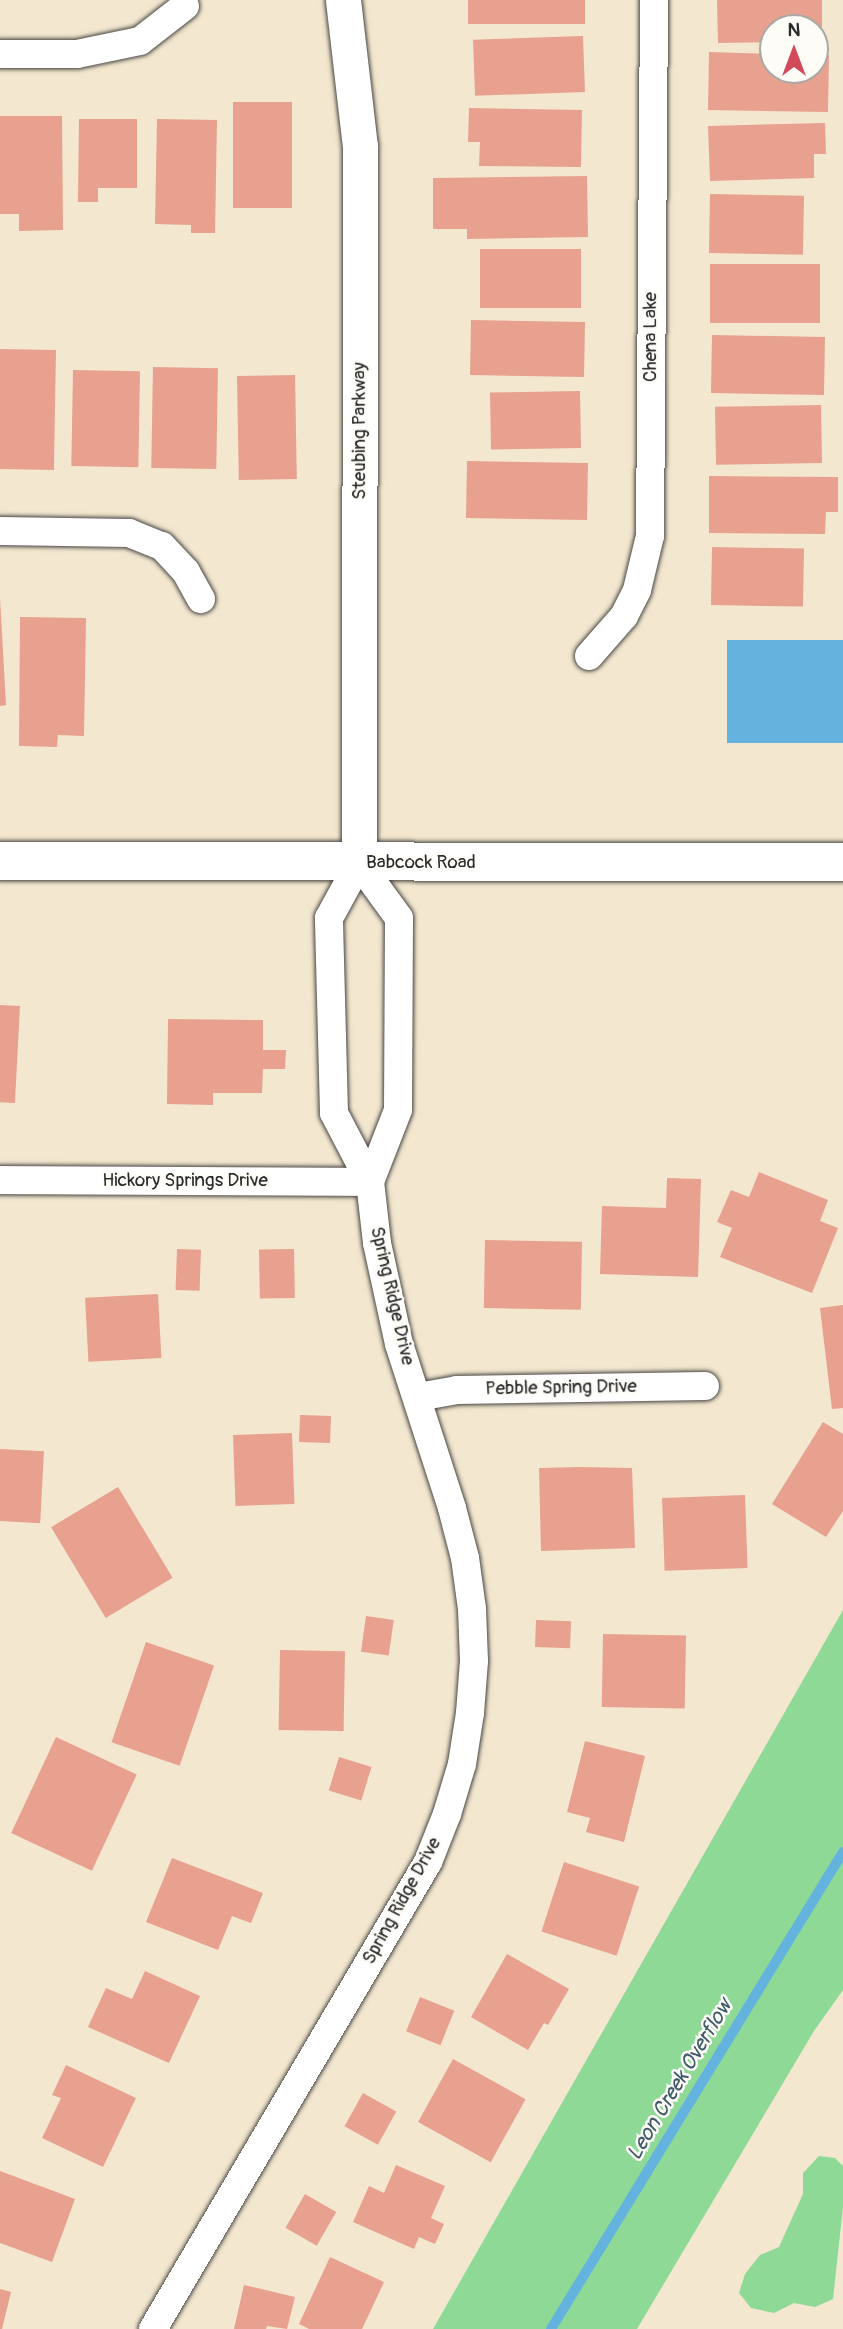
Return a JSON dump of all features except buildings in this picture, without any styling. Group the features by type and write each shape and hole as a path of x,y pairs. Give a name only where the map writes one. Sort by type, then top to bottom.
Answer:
{"main road":[{"name":"Babcock Road","path":"0,861 843,862"}],"street":[{"name":"Steubing Parkway","path":"343,0 360,146 359,863"},
{"name":"Chena Lake","path":"589,656 624,616 638,590 650,536 654,0"},
{"path":"0,54 76,54 139,41 185,6"},
{"path":"0,531 129,533 162,546 186,572 201,599"},
{"name":"Spring Ridge Drive","path":"153,2329 428,1862 447,1814 462,1764 474,1674 472,1609 465,1558 453,1508 400,1343 380,1256 370,1182 334,1112 329,918 359,863 400,918 398,1110 370,1182"},
{"name":"Hickory Springs Drive","path":"0,1180 370,1182"},
{"name":"Pebble Spring Drive","path":"418,1397 457,1390 705,1386"}],"green space":[{"path":"843,1610 843,1990 814,2031 637,2329 433,2329"},
{"path":"819,2156 835,2158 843,2166 843,2207 833,2299 815,2307 794,2303 774,2313 751,2308 739,2293 745,2274 760,2255 779,2247 803,2194 803,2173"}],"water":[{"path":"727,640 843,640 843,743 727,743"}],"waterway":[{"name":"Leon Creek Overflow","path":"551,2329 843,1852"}]}
